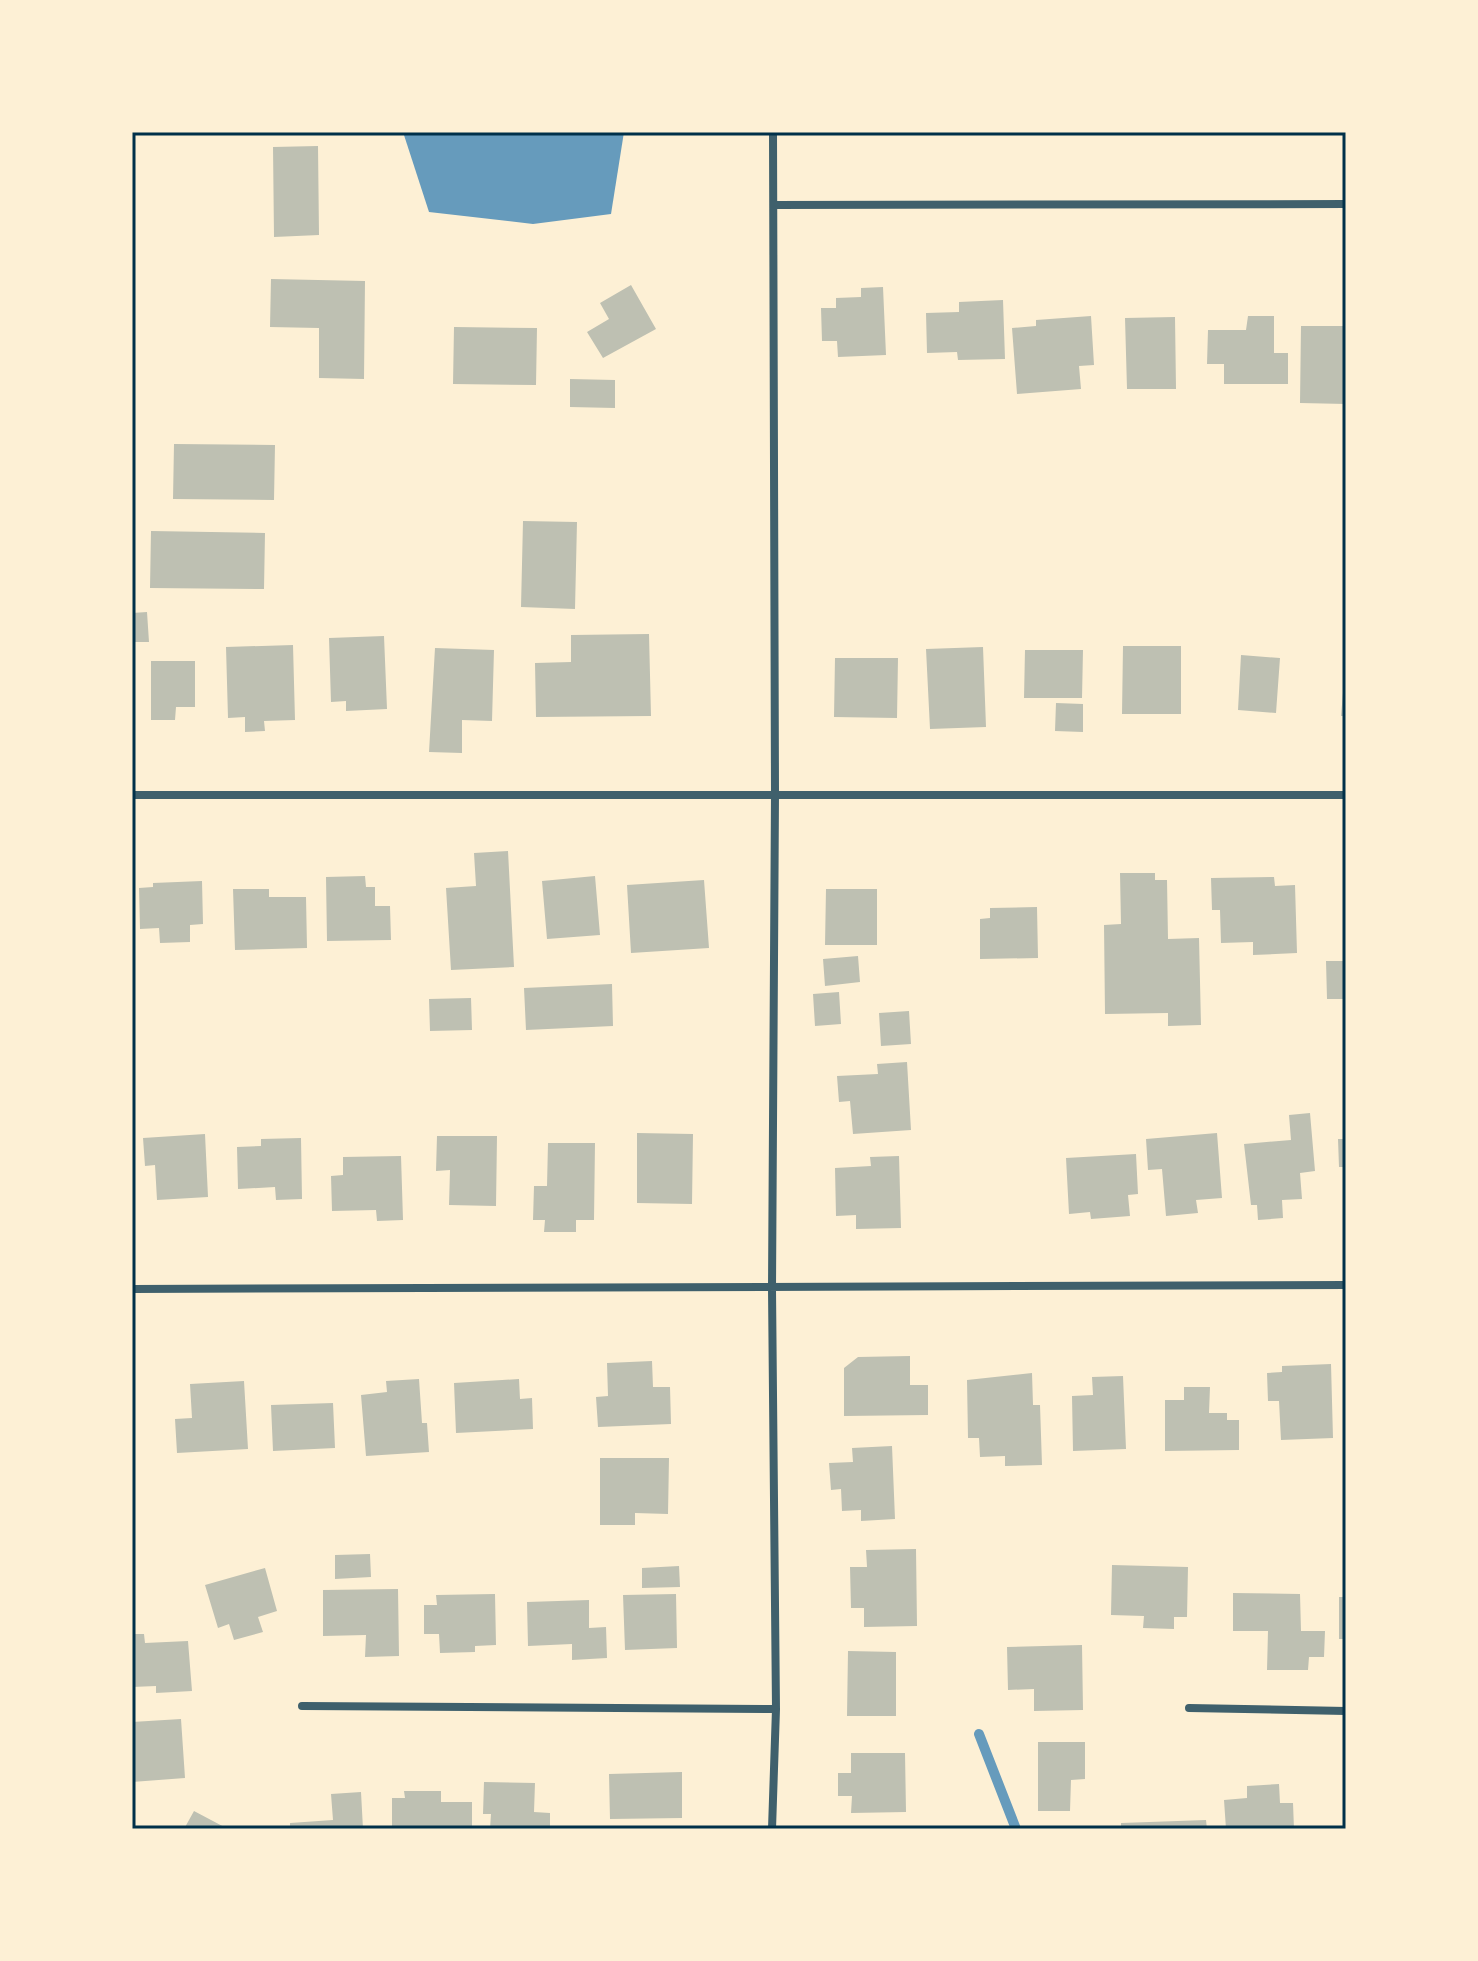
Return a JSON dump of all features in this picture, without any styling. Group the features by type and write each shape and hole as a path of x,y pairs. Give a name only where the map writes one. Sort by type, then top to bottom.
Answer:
{"street":[{"path":"772,1829 776,1709 772,1289 775,794 773,132"},
{"path":"774,205 1346,204"},
{"path":"132,795 1346,795"},
{"path":"132,1289 1346,1285"},
{"path":"302,1706 776,1709"},
{"path":"1189,1708 1346,1711"}],"water":[{"path":"403,132 624,132 611,214 533,224 429,212"}],"building":[{"path":"318,146 319,235 274,237 273,147"},
{"path":"271,279 365,281 364,379 319,378 319,328 270,327"},
{"path":"631,285 656,329 603,358 587,332 609,319 600,303"},
{"path":"883,287 886,355 838,357 837,341 822,341 821,308 836,308 836,298 861,297 861,288"},
{"path":"1003,300 1005,359 958,360 957,352 927,353 926,313 959,312 959,302"},
{"path":"1091,316 1094,365 1079,366 1081,389 1017,394 1012,328 1036,326 1036,320"},
{"path":"1248,316 1274,316 1274,353 1288,353 1288,384 1224,384 1224,364 1207,364 1208,330 1246,330"},
{"path":"1175,317 1176,389 1127,389 1125,318"},
{"path":"1301,326 1346,326 1346,404 1300,403"},
{"path":"454,327 537,328 536,385 453,384"},
{"path":"570,379 615,380 615,408 570,407"},
{"path":"174,444 275,445 274,500 173,499"},
{"path":"523,521 577,522 575,609 521,607"},
{"path":"151,531 265,533 264,589 150,588"},
{"path":"147,612 149,642 132,642 132,613"},
{"path":"649,634 651,716 536,717 535,663 571,662 571,635"},
{"path":"384,636 387,709 346,711 346,701 331,702 329,638"},
{"path":"293,645 295,720 264,721 265,731 245,732 245,717 228,718 226,647"},
{"path":"1123,646 1181,646 1181,714 1122,714"},
{"path":"983,647 986,727 930,729 926,649"},
{"path":"435,648 494,650 492,721 462,720 462,753 429,752"},
{"path":"1025,650 1083,650 1082,698 1024,698"},
{"path":"1241,655 1280,658 1276,713 1238,710"},
{"path":"835,658 898,658 897,718 834,717"},
{"path":"151,661 195,661 195,707 176,707 175,720 151,720"},
{"path":"1344,681 1346,716 1341,716"},
{"path":"1056,703 1083,704 1083,732 1055,731"},
{"path":"508,851 514,967 451,970 446,888 476,886 474,853"},
{"path":"1120,873 1155,873 1155,880 1167,880 1168,939 1199,938 1201,1025 1168,1026 1168,1013 1105,1014 1104,925 1121,924"},
{"path":"365,876 366,887 375,887 375,906 390,906 391,940 327,941 326,877"},
{"path":"595,876 600,935 547,939 542,881"},
{"path":"1274,877 1275,886 1295,885 1297,953 1253,955 1253,942 1221,943 1220,910 1212,910 1211,878"},
{"path":"704,880 709,948 631,953 627,885"},
{"path":"202,881 203,924 190,925 190,942 160,943 159,928 140,929 139,888 153,887 153,883"},
{"path":"233,889 269,889 269,897 306,897 307,948 235,950"},
{"path":"826,889 877,889 877,945 825,945"},
{"path":"1037,907 1038,958 980,959 980,919 990,918 990,908"},
{"path":"858,956 860,982 825,986 823,959"},
{"path":"1326,961 1346,961 1346,999 1327,999"},
{"path":"612,984 613,1026 526,1030 524,988"},
{"path":"839,992 841,1024 815,1026 813,994"},
{"path":"471,998 472,1030 430,1031 429,999"},
{"path":"909,1011 911,1044 881,1046 879,1013"},
{"path":"907,1062 911,1130 853,1134 850,1101 839,1102 837,1076 878,1074 877,1064"},
{"path":"1310,1113 1315,1171 1300,1173 1302,1199 1282,1200 1283,1218 1258,1220 1257,1205 1251,1205 1244,1144 1291,1140 1289,1115"},
{"path":"637,1133 693,1134 692,1204 637,1203"},
{"path":"1217,1133 1222,1198 1196,1200 1198,1213 1166,1216 1162,1169 1148,1170 1146,1139"},
{"path":"205,1134 208,1197 157,1200 155,1165 145,1166 143,1138"},
{"path":"437,1136 497,1136 496,1206 449,1205 450,1170 436,1171"},
{"path":"301,1138 302,1199 276,1200 275,1187 238,1189 237,1147 261,1146 261,1139"},
{"path":"1338,1139 1346,1139 1346,1167 1339,1167"},
{"path":"548,1143 595,1143 594,1220 576,1220 576,1232 544,1232 545,1220 533,1220 534,1186 547,1186"},
{"path":"1136,1154 1138,1194 1128,1195 1130,1216 1091,1219 1090,1212 1069,1214 1066,1158"},
{"path":"401,1156 403,1220 377,1221 376,1210 332,1211 331,1176 343,1175 343,1157"},
{"path":"899,1156 901,1228 856,1229 856,1215 836,1216 835,1168 871,1166 870,1157"},
{"path":"910,1356 910,1385 928,1385 928,1415 844,1416 844,1368 858,1357"},
{"path":"652,1361 653,1387 670,1387 671,1424 598,1427 596,1397 608,1396 607,1363"},
{"path":"1331,1364 1333,1438 1281,1440 1279,1401 1268,1401 1267,1373 1282,1372 1282,1366"},
{"path":"1032,1373 1033,1405 1040,1405 1042,1465 1005,1466 1005,1456 980,1457 979,1438 968,1438 967,1380"},
{"path":"1123,1376 1126,1449 1073,1451 1072,1396 1093,1395 1092,1377"},
{"path":"419,1379 422,1423 427,1423 429,1452 366,1456 361,1395 387,1392 386,1381"},
{"path":"519,1379 520,1399 532,1398 533,1429 456,1433 454,1383"},
{"path":"244,1381 248,1449 177,1453 175,1419 192,1418 190,1384"},
{"path":"1184,1387 1210,1387 1209,1413 1227,1413 1227,1420 1239,1420 1239,1450 1165,1451 1165,1400 1184,1400"},
{"path":"333,1403 335,1448 273,1451 271,1405"},
{"path":"892,1446 895,1519 861,1521 861,1510 842,1511 841,1489 831,1490 829,1463 853,1462 852,1448"},
{"path":"600,1458 669,1458 668,1514 635,1513 635,1525 600,1525"},
{"path":"916,1549 917,1626 864,1627 864,1608 851,1608 850,1567 867,1567 866,1550"},
{"path":"370,1554 371,1577 335,1579 335,1555"},
{"path":"1112,1565 1188,1567 1187,1617 1174,1617 1174,1629 1143,1628 1144,1616 1111,1615"},
{"path":"679,1566 680,1587 642,1588 642,1568"},
{"path":"265,1568 277,1611 258,1617 263,1632 234,1640 229,1624 218,1628 205,1585"},
{"path":"398,1589 399,1656 365,1657 366,1635 323,1636 323,1590"},
{"path":"1233,1593 1300,1594 1301,1631 1325,1631 1324,1657 1309,1657 1308,1670 1267,1670 1268,1631 1233,1631"},
{"path":"495,1594 496,1645 475,1646 475,1652 440,1653 439,1634 424,1634 424,1605 437,1605 436,1595"},
{"path":"676,1594 677,1648 625,1650 623,1595"},
{"path":"1339,1597 1346,1597 1346,1639 1339,1639"},
{"path":"589,1600 589,1628 606,1627 607,1658 572,1660 572,1644 528,1646 527,1602"},
{"path":"132,1634 144,1634 145,1643 188,1641 192,1691 156,1693 156,1686 132,1687"},
{"path":"1082,1645 1083,1710 1034,1711 1034,1689 1008,1690 1007,1647"},
{"path":"848,1651 896,1652 896,1716 847,1716"},
{"path":"181,1719 185,1778 132,1782 132,1722"},
{"path":"1038,1742 1085,1742 1085,1779 1071,1780 1070,1811 1038,1811"},
{"path":"851,1753 905,1753 906,1812 851,1813 852,1796 838,1796 838,1773 851,1773"},
{"path":"682,1772 682,1818 610,1819 609,1774"},
{"path":"484,1782 535,1783 534,1812 550,1813 550,1829 490,1829 491,1814 483,1814"},
{"path":"1279,1784 1280,1803 1293,1803 1294,1829 1226,1829 1224,1800 1247,1798 1247,1786"},
{"path":"404,1791 441,1791 441,1802 472,1802 472,1829 392,1829 392,1798 405,1798"},
{"path":"361,1792 363,1829 290,1829 290,1823 333,1820 331,1794"},
{"path":"194,1811 228,1829 184,1829"},
{"path":"1206,1820 1207,1829 1121,1829 1121,1823"}],"waterway":[{"path":"979,1734 1016,1829"}]}
